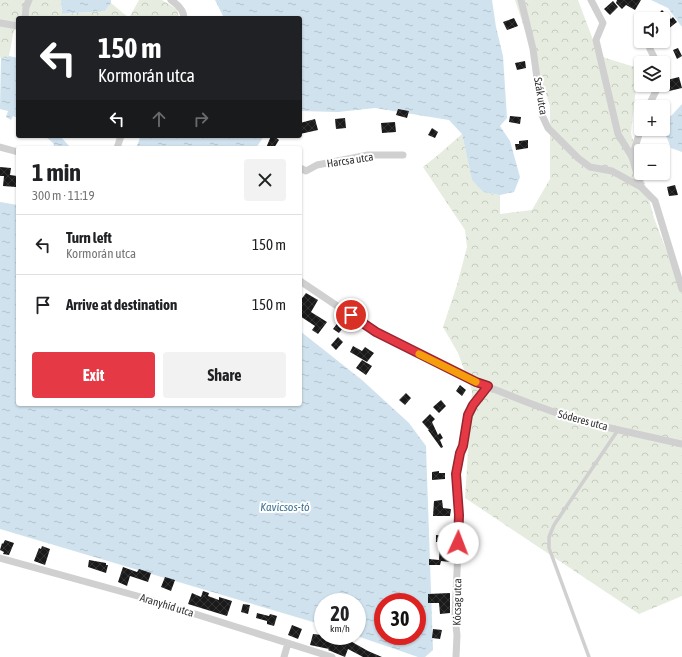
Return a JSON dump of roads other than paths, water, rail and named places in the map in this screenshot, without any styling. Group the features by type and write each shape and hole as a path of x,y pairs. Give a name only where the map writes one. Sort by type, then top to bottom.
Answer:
{"street":[{"path":"25,16 26,7 29,0"},
{"path":"171,0 182,11 184,16"},
{"name":"Szák utca","path":"521,0 534,49 542,115 548,128 578,158 590,166 612,171 641,187 655,201 682,289"},
{"name":"Szák utca","path":"591,0 603,22 596,40 618,134 632,157 641,187"},
{"path":"0,23 16,26"},
{"path":"650,49 654,56"},
{"path":"632,157 639,136"},
{"path":"0,147 16,151"},
{"name":"Harcsa utca","path":"302,169 306,171 317,165 368,155 403,156"},
{"name":"Sóderes utca","path":"302,282 376,332 476,382 579,421 682,444"},
{"name":"Kócsag utca","path":"456,657 459,528 456,474 460,453 463,446 468,415 473,405 488,386"},
{"name":"Aranyhíd utca","path":"0,558 141,597 332,657"},
{"path":"284,657 288,643"}],"lane":[{"path":"589,657 549,548 549,538 554,525 618,430"}],"water":[{"path":"61,0 111,0 111,3 105,11 62,14"},
{"path":"215,0 492,0 496,27 503,56 507,118 500,126 510,141 520,177 514,192 500,195 483,192 472,180 462,134 449,120 375,108 338,112 302,111 302,16 223,16"},
{"path":"651,0 682,0 682,27 668,8"},
{"path":"1,56 5,59 9,56 16,58 16,117 13,116 11,120 6,117 8,111 0,109"},
{"path":"682,104 682,152 671,148 666,136 670,136 670,116"},
{"path":"47,138 62,138 69,146 54,146"},
{"path":"140,138 263,138 257,146 137,146"},
{"name":"Kavicsos-tó","path":"0,202 16,205 16,406 302,406 302,333 362,380 409,423 426,446 433,650 425,657 418,657 383,645 426,645 426,593 374,593 374,642 366,639 366,593 314,593 314,622 0,529"}]}
